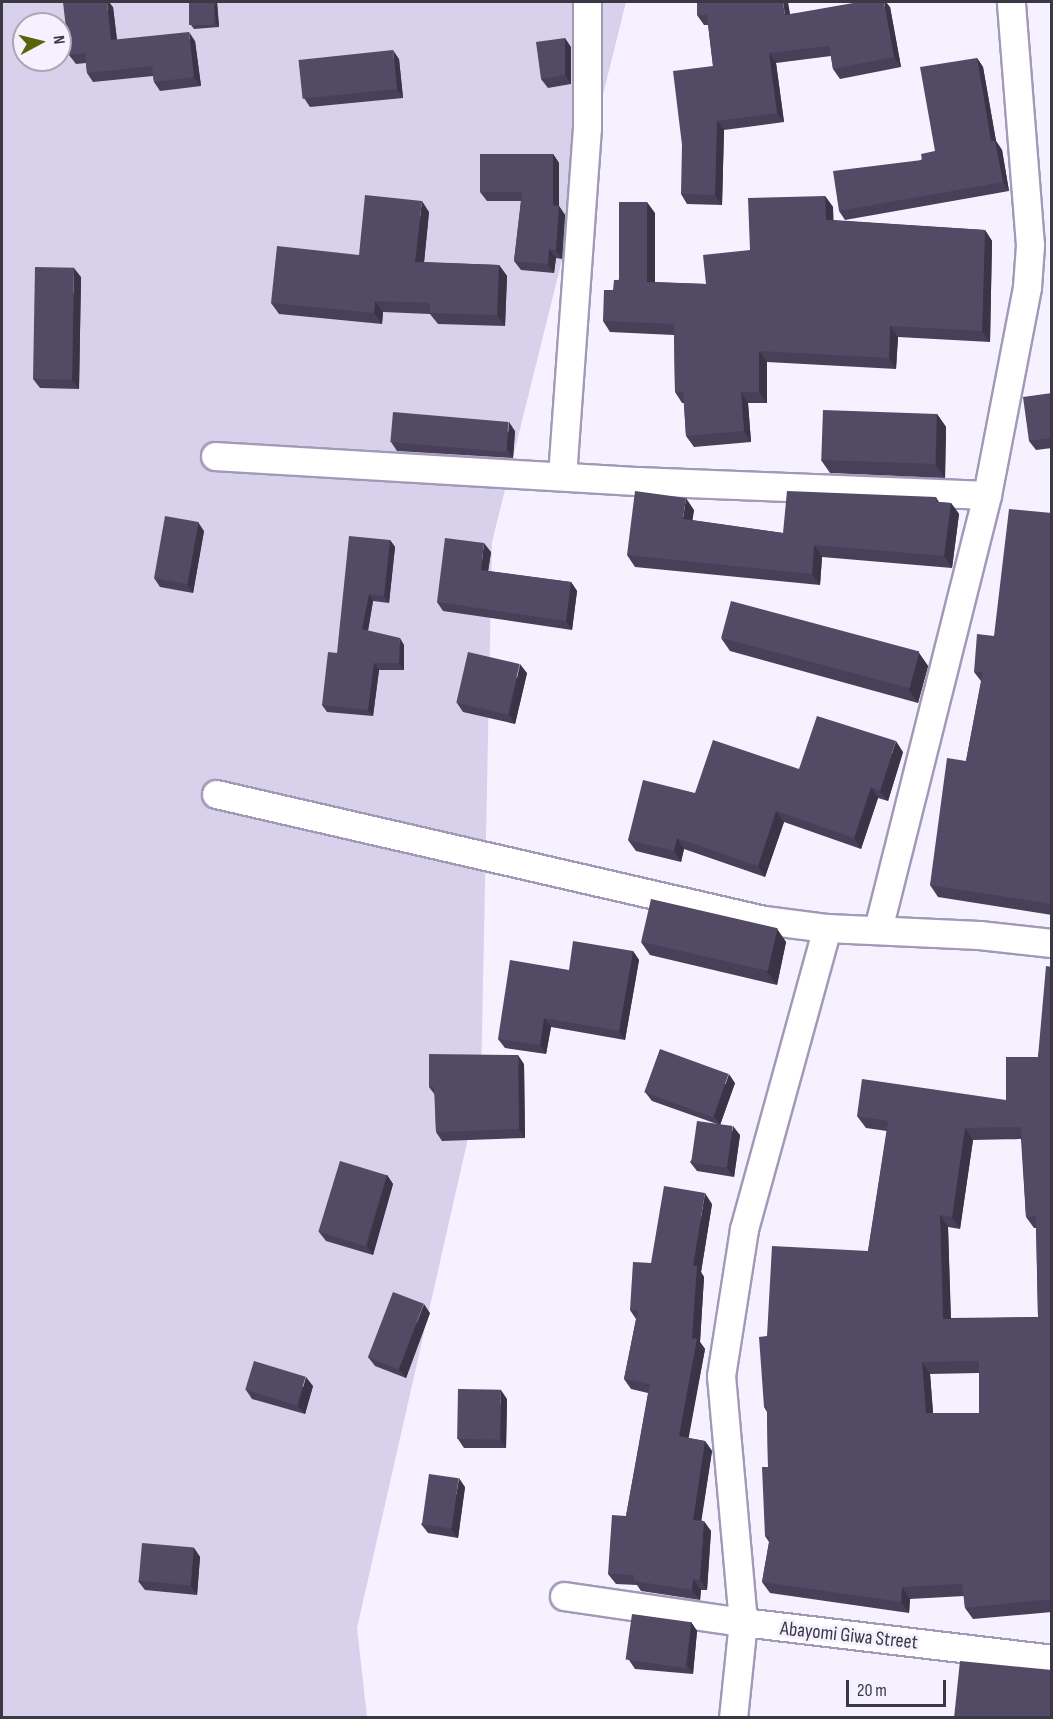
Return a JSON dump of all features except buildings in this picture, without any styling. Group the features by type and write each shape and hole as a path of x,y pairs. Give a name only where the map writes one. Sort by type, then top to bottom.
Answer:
{"street":[{"path":"562,476 586,128 587,2"},
{"path":"878,929 987,495 1028,276 1029,244 1011,2"},
{"path":"215,456 562,476 987,495"},
{"path":"216,794 764,920 827,928 878,929 1052,943"},
{"path":"733,1718 743,1622 721,1376 744,1229 827,928"},
{"name":"Abayomi Giwa Street","path":"564,1596 743,1622 1052,1659"}],"shaded area":[{"path":"2,2 626,2 492,542 481,1081 357,1628 367,1717 2,1718"}]}
